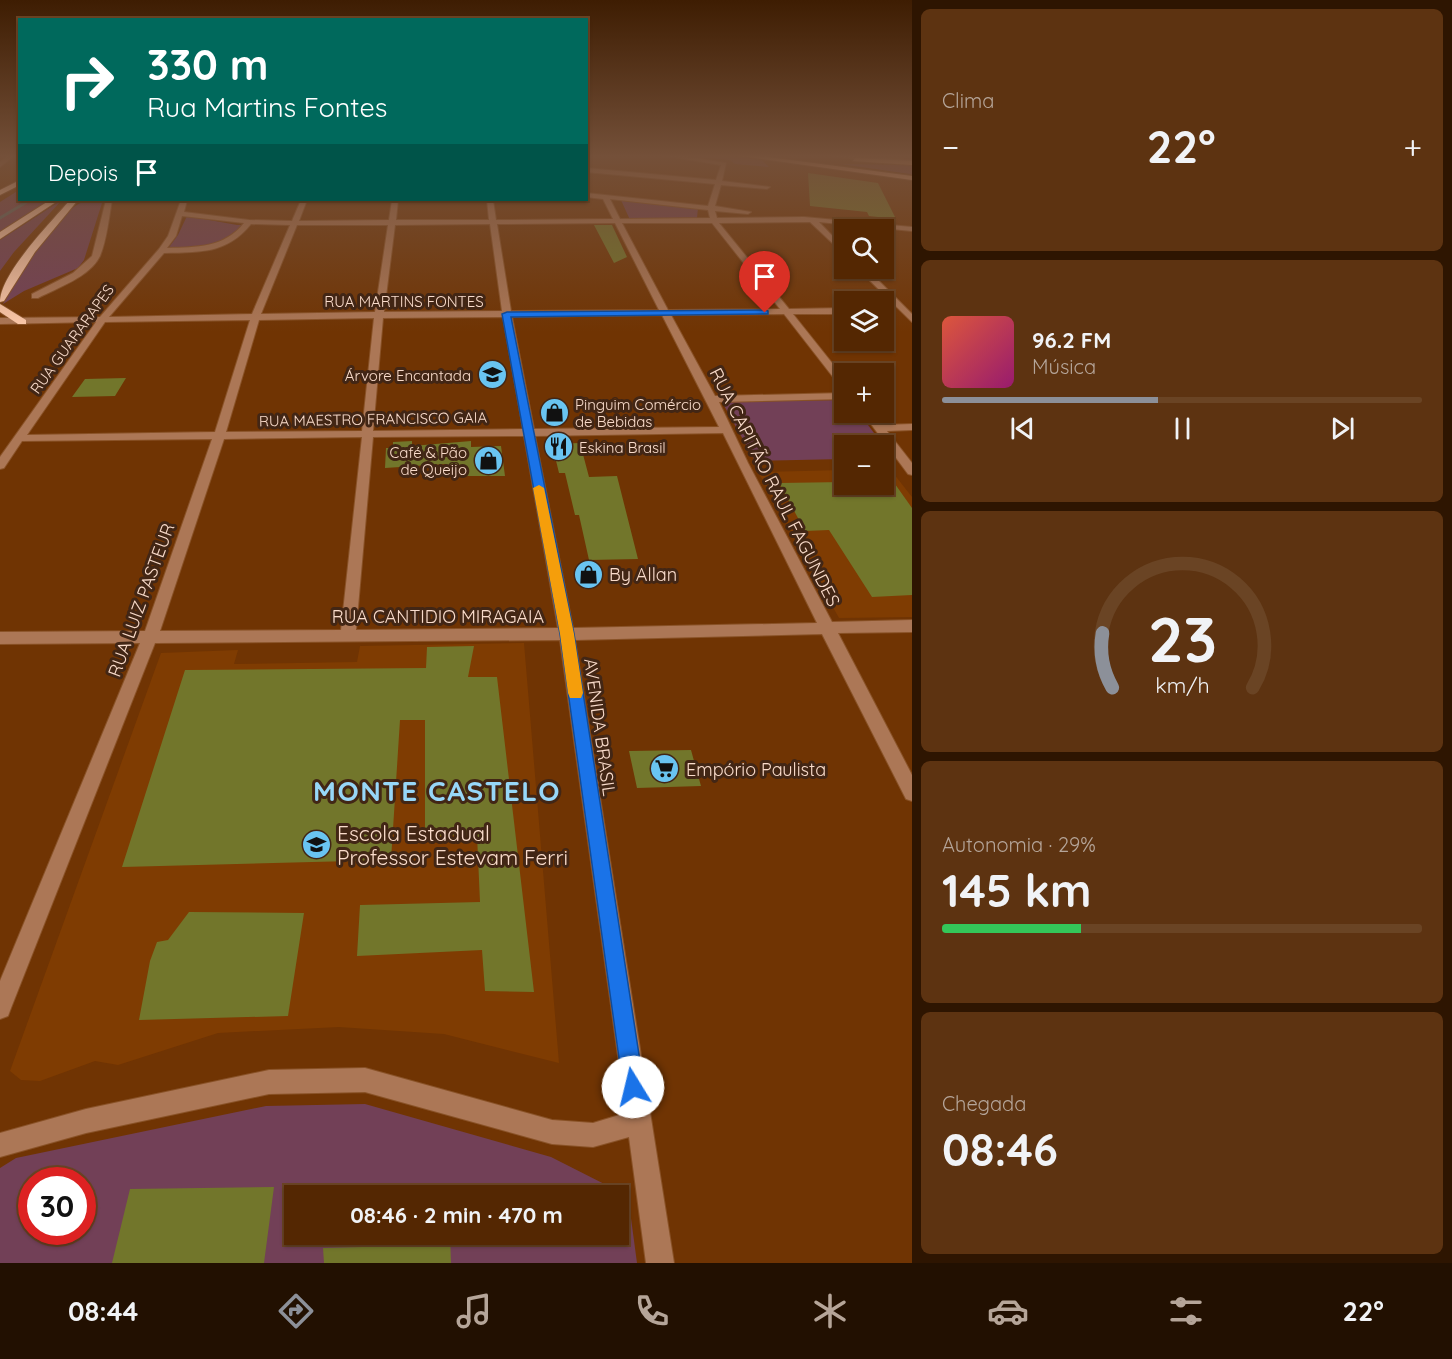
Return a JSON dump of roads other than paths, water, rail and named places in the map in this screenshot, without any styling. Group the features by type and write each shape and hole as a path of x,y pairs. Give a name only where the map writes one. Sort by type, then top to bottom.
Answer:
{"highway":[{"path":"0,236 34,214"},
{"path":"0,299 31,251 62,214"},
{"path":"0,307 22,322"},
{"path":"0,328 22,322"}],"street":[{"path":"35,296 77,274 92,262 96,256 106,214"},
{"name":"RUA GUARARAPES","path":"0,465 103,320 162,251 172,236 179,214"},
{"path":"186,214 249,222 293,223 812,220 834,242"},
{"name":"RUA LUIZ PASTEUR","path":"0,1008 150,637 219,436 256,316 297,214"},
{"path":"348,636 369,434 378,315 394,214"},
{"name":"AVENIDA BRASIL","path":"493,214 507,314 567,634 660,1263"},
{"name":"RUA CAPITÃO RAUL FAGUNDES","path":"613,214 728,430 742,463 825,627 912,793"},
{"path":"712,214 714,220 834,372"},
{"path":"761,214 912,229"},
{"path":"162,251 223,245 236,239 249,222"},
{"path":"872,279 912,319"},
{"name":"RUA MARTINS FONTES","path":"0,321 256,316 834,311"},
{"path":"712,399 834,396"},
{"path":"875,423 912,471"},
{"path":"879,428 912,427"},
{"name":"RUA MAESTRO FRANCISCO GAIA","path":"19,438 728,430"},
{"name":"RUA CANTIDIO MIRAGAIA","path":"0,638 567,634 912,626"},
{"path":"0,1145 87,1120 269,1082 365,1080 552,1132 593,1135 639,1122"}],"waterway":[{"path":"0,218 7,214"}],"place":[{"name":"Árvore Encantada","path":"492,375"},
{"name":"Pinguim Comércio de Bebidas","path":"554,413"},
{"name":"Eskina Brasil","path":"558,447"},
{"name":"Café & Pão de Queijo","path":"488,461"},
{"name":"By Allan","path":"588,574"},
{"name":"Empório Paulista","path":"665,769"},
{"name":"Escola Estadual Professor Estevam Ferri","path":"316,845"}],"district":[{"name":"MONTE CASTELO","path":"437,790"}]}
